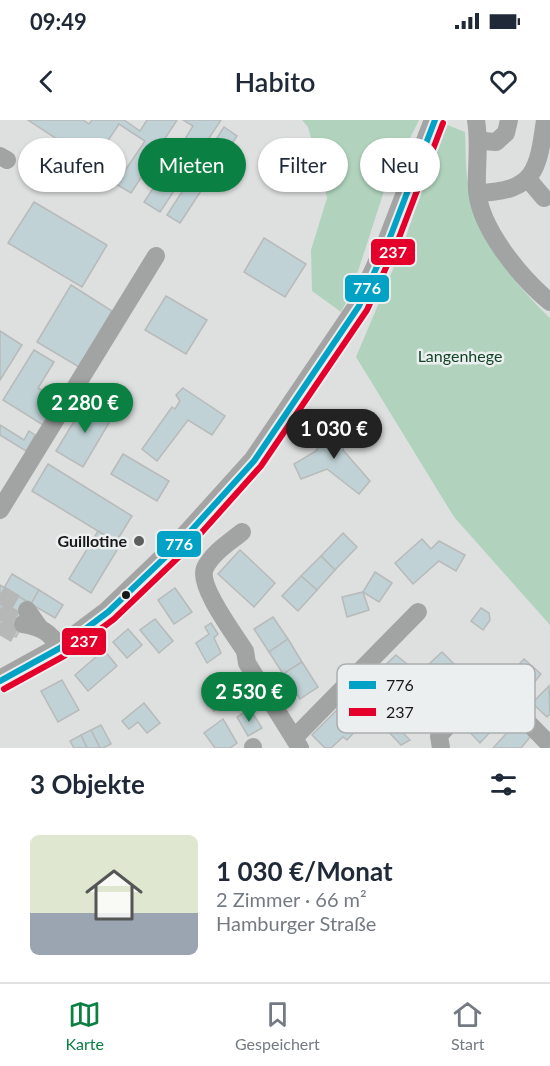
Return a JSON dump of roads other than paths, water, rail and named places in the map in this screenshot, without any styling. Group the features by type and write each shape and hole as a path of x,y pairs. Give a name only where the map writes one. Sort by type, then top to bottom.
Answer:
{"main road":[{"path":"0,680 60,648 108,612 140,582 254,461 359,306 389,240 435,120"}],"street":[{"path":"477,128 483,141 496,142 506,133 509,120"},
{"path":"478,193 502,192 528,179 540,161 545,120"},
{"path":"477,128 478,193 488,226 507,254 550,302"},
{"path":"528,179 544,198"},
{"path":"0,510 156,256"},
{"path":"242,532 209,561 203,571 204,585 245,651 247,663 297,743 337,700"},
{"path":"370,664 418,612"},
{"path":"27,624 53,637 60,648"},
{"path":"535,730 547,742"},
{"path":"441,733 439,736 441,748"}],"tunnel":[{"path":"0,594 27,610"},
{"path":"0,610 23,624"},
{"path":"0,625 17,635"}],"place":[{"name":"Guillotine","path":"139,541"}],"park label":[{"name":"Langenhege","path":"460,356"}]}
